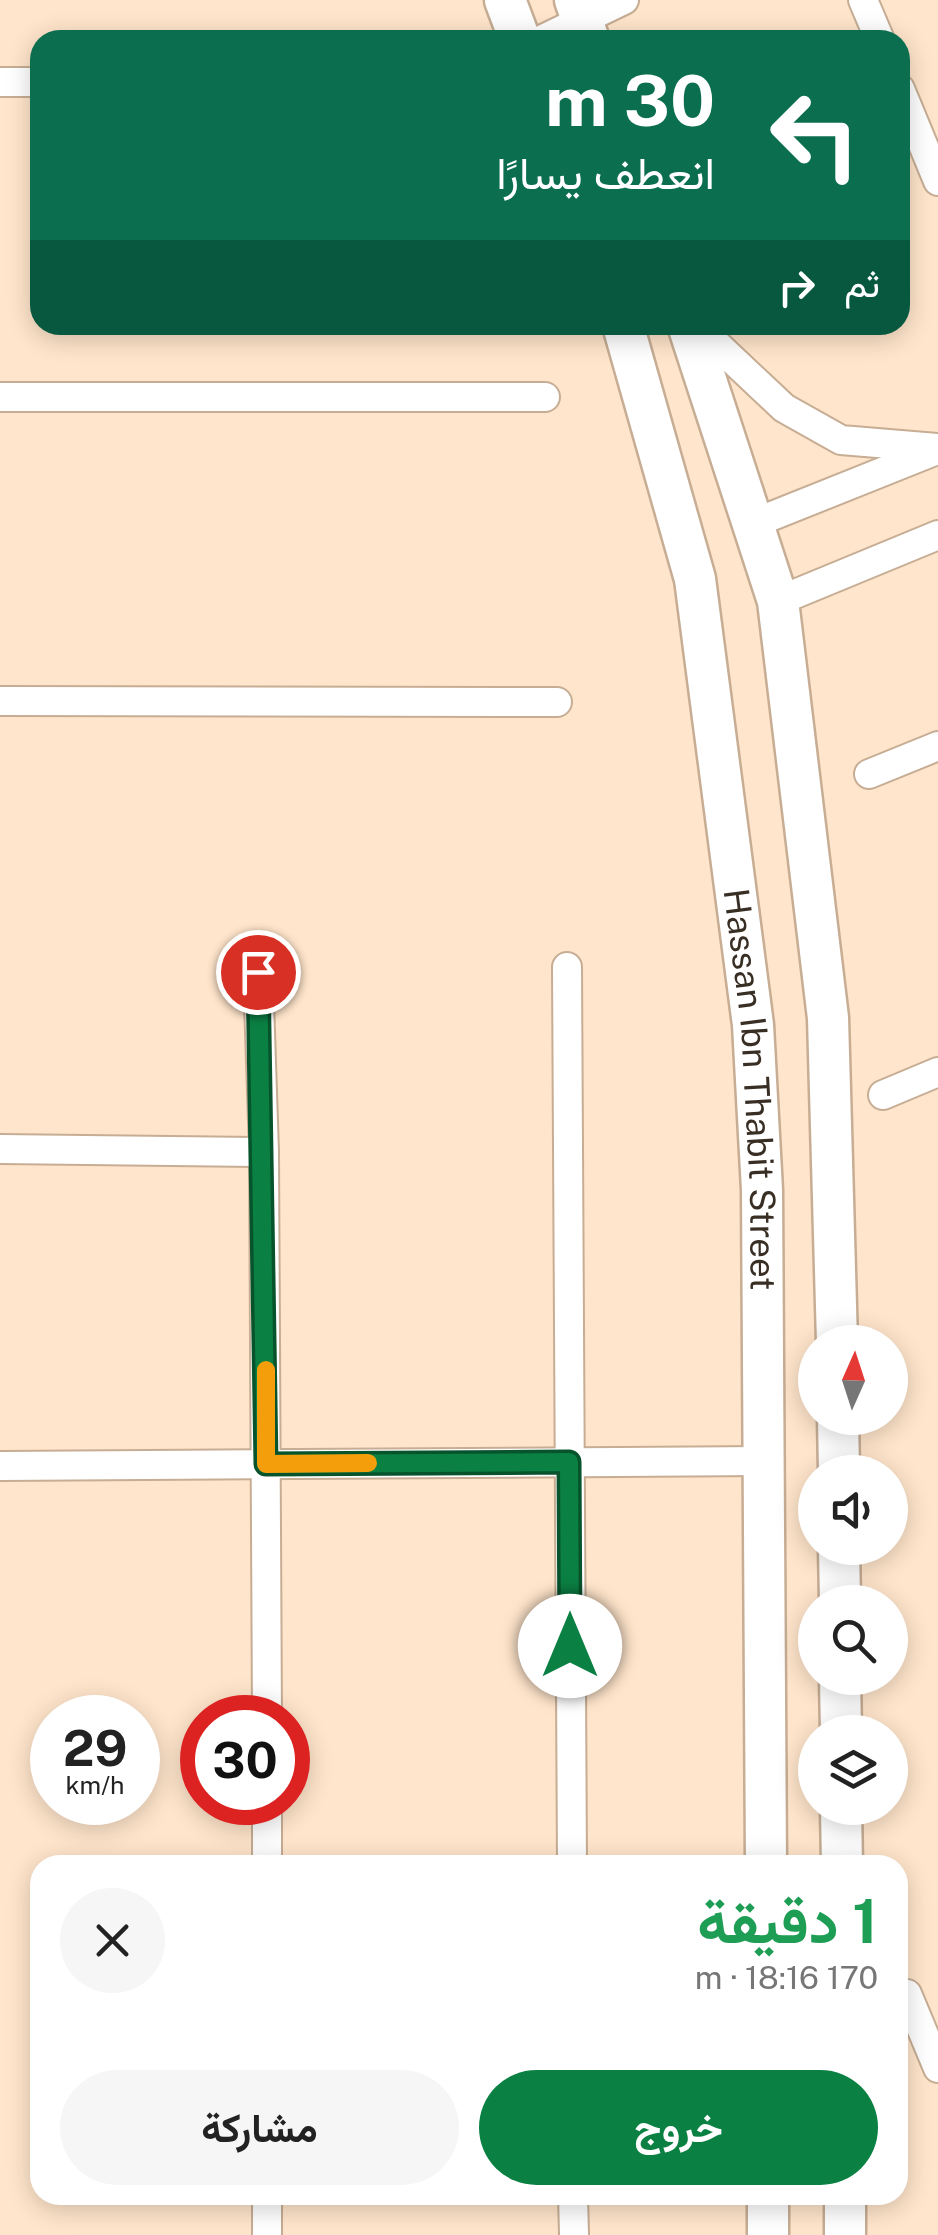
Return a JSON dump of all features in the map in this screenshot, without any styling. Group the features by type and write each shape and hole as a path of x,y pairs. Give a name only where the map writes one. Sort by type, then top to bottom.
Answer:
{"street":[{"path":"505,0 516,30"},
{"path":"582,19 624,0"},
{"path":"863,0 876,30"},
{"path":"0,82 30,82"},
{"path":"910,113 938,181"},
{"name":"Hassan Ibn Thabit Street","path":"626,335 695,579 752,1025 762,1190 766,1855"},
{"path":"691,335 778,601 828,1018 837,1325"},
{"path":"707,335 784,408 841,440 938,449"},
{"path":"0,398 544,397"},
{"path":"752,524 938,449"},
{"path":"778,601 938,536"},
{"path":"0,701 557,702"},
{"path":"869,774 938,746"},
{"path":"567,967 572,1855"},
{"path":"258,972 264,1152 267,1695"},
{"path":"883,1095 938,1072"},
{"path":"0,1150 264,1152"},
{"path":"0,1466 764,1461"},
{"path":"267,1825 267,1855"},
{"path":"841,1825 842,1855"},
{"path":"908,1996 938,2068"},
{"path":"266,2235 267,2205"},
{"path":"574,2205 574,2235"},
{"path":"768,2205 768,2235"},
{"path":"844,2205 845,2235"}],"slow traffic":[{"path":"266,1370 266,1464 368,1463"}],"route":[{"path":"258,972 264,1152 266,1464 569,1462 570,1646"}]}
